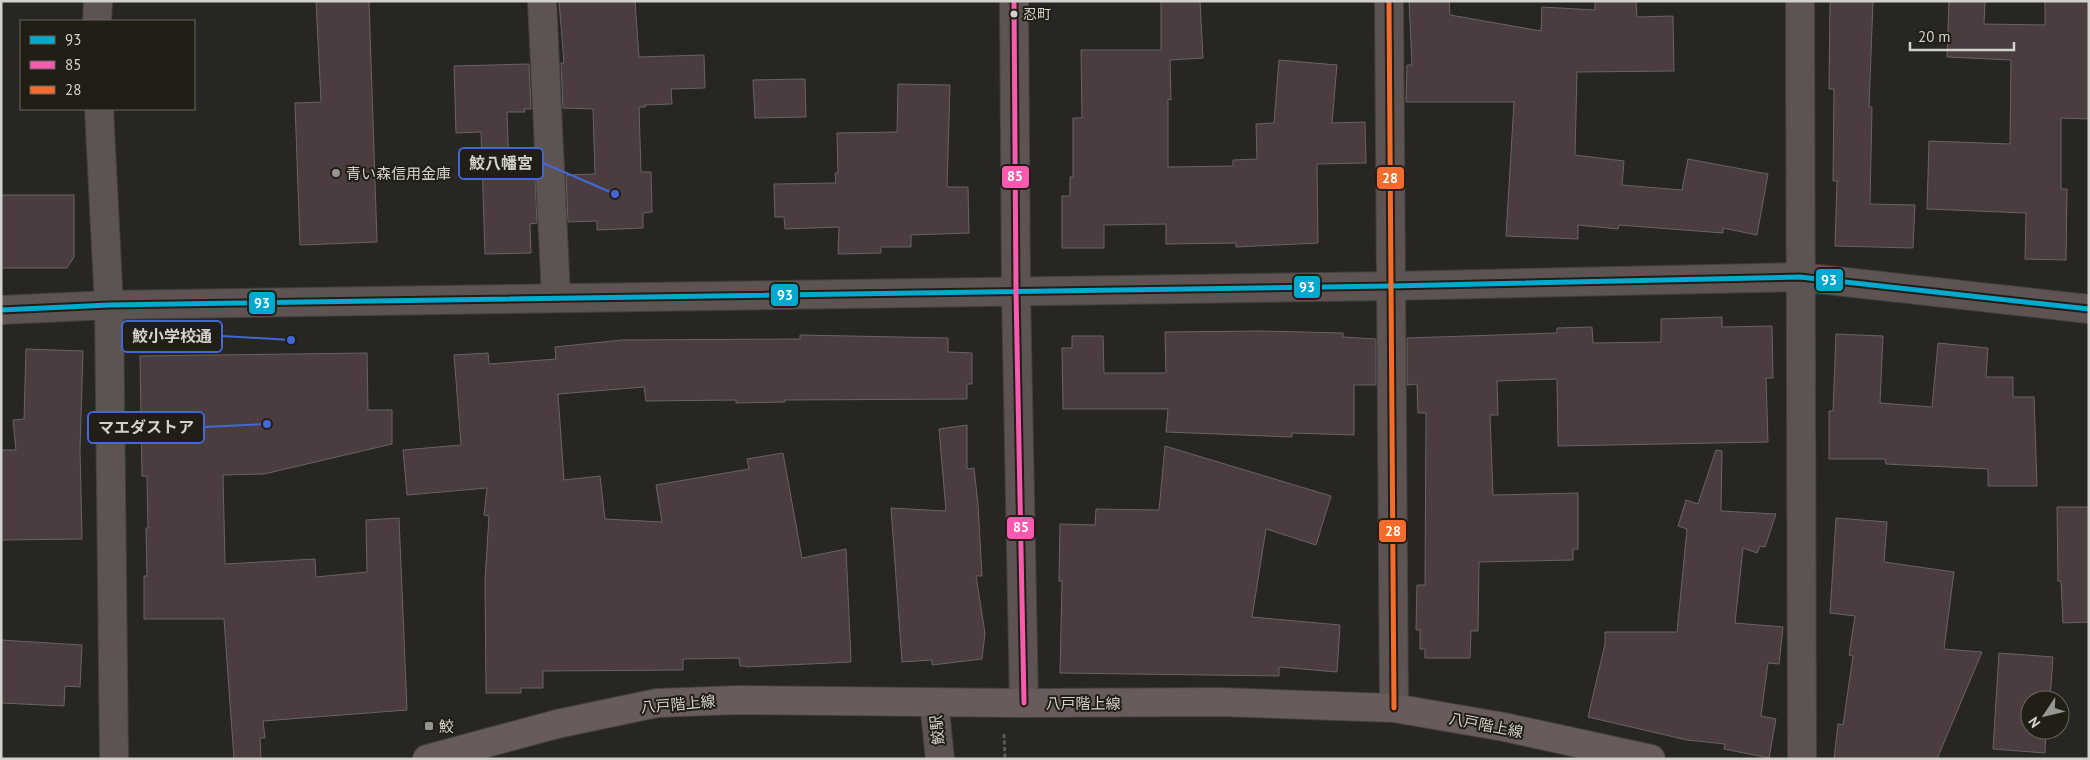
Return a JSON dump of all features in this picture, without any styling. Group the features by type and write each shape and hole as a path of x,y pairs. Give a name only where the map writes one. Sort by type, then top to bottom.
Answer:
{"main road":[{"name":"八戸階上線","path":"427,759 557,724 656,703 739,700 1024,703 1221,702 1394,708 1504,727 1651,759"}],"street":[{"path":"97,20 98,1"},
{"path":"542,1 556,297"},
{"path":"1014,1 1016,292 1024,703"},
{"path":"1388,1 1394,708"},
{"path":"1800,1 1802,759"},
{"path":"98,110 109,305 114,759"},
{"path":"1,310 109,305 1391,286 1800,277 2089,309"},
{"name":"鮫駅","path":"934,702 940,759"}],"path":[{"path":"1004,725 1005,759"}],"building":[{"name":"青い森信用金庫","path":"316,1 369,1 377,242 300,245 295,103 321,102"},
{"path":"559,1 635,1 639,57 704,55 705,88 671,89 672,104 639,107 641,172 651,172 652,212 643,213 643,228 597,230 597,221 568,222 566,175 595,174 593,109 563,108 561,63 564,63"},
{"path":"1161,1 1200,1 1203,58 1170,60 1171,100 1168,99 1168,167 1233,166 1233,160 1257,159 1256,124 1274,123 1279,60 1337,65 1332,123 1365,122 1366,163 1317,164 1318,243 1236,247 1236,243 1166,244 1166,224 1104,225 1104,248 1062,248 1062,196 1070,196 1070,177 1073,177 1073,118 1082,118 1081,50 1161,50"},
{"path":"1409,1 1449,1 1450,15 1541,31 1542,7 1595,10 1595,1 1636,1 1637,17 1673,16 1674,71 1577,72 1575,155 1624,161 1622,185 1682,190 1688,159 1768,174 1757,235 1723,228 1723,233 1619,225 1618,229 1578,225 1578,239 1506,236 1514,102 1406,102 1407,65 1412,65"},
{"path":"1830,1 1873,1 1869,107 1872,107 1870,204 1915,205 1913,248 1835,246 1837,181 1833,181 1834,89 1829,89"},
{"path":"1949,1 1985,1 1984,24 2045,25 2045,1 2089,1 2089,119 2061,118 2061,189 2067,189 2066,260 2025,259 2026,213 1927,209 1929,141 2010,144 2011,60 1947,57"},
{"path":"529,64 531,109 524,109 525,112 507,112 509,172 528,171 528,175 535,175 537,223 530,224 531,253 485,254 481,132 456,133 454,66"},
{"path":"805,79 806,117 755,118 753,80"},
{"path":"898,84 950,85 947,187 968,187 969,233 911,235 911,247 881,247 881,253 838,254 839,227 785,229 784,217 775,217 774,184 836,183 835,173 838,173 837,133 897,132"},
{"path":"1,195 74,195 74,257 67,268 1,268"},
{"path":"1722,317 1722,327 1772,326 1773,378 1766,378 1768,442 1558,446 1557,379 1497,381 1498,415 1490,415 1493,495 1578,493 1578,549 1573,549 1573,560 1479,562 1478,631 1471,631 1470,658 1425,658 1425,649 1420,649 1420,630 1416,630 1417,585 1425,585 1426,413 1418,413 1417,384 1407,385 1407,338 1557,333 1557,328 1592,327 1593,343 1661,342 1661,319"},
{"path":"1261,331 1343,333 1343,337 1376,339 1376,385 1354,385 1354,435 1292,433 1292,437 1166,432 1168,409 1063,409 1062,348 1072,348 1072,336 1103,336 1104,373 1166,373 1165,332"},
{"path":"1836,334 1883,336 1880,403 1932,407 1938,343 1988,348 1986,377 2013,377 2013,397 2034,397 2037,486 1988,486 1988,469 1886,464 1885,459 1829,459 1829,411 1833,411"},
{"path":"800,335 948,338 948,352 972,353 972,384 967,384 967,399 785,400 785,402 736,403 736,400 646,401 644,387 558,394 564,480 600,476 605,519 662,522 656,485 749,469 747,459 783,453 802,558 846,549 851,662 746,667 740,666 739,658 683,659 683,670 543,671 543,688 521,688 521,693 486,693 485,580 489,516 484,515 487,488 407,495 403,450 461,445 454,355 488,353 489,364 556,359 555,347 622,340 800,339"},
{"path":"26,349 83,351 80,449 82,539 1,540 1,450 16,450 13,420 24,419"},
{"path":"367,353 368,410 392,410 392,444 264,474 223,475 225,564 315,559 316,577 367,572 366,520 399,518 407,710 263,721 265,738 260,738 261,759 234,759 224,619 144,619 144,576 147,576 146,528 148,528 147,476 142,476 140,356"},
{"path":"967,425 967,469 974,468 978,504 982,576 976,576 985,633 982,659 932,665 932,660 902,662 891,508 946,511 939,429"},
{"path":"1165,446 1331,496 1316,545 1266,529 1252,617 1340,625 1337,672 1279,667 1279,676 1060,673 1062,581 1059,581 1060,524 1095,525 1096,509 1159,510"},
{"path":"1716,450 1722,451 1721,511 1776,514 1765,547 1760,546 1757,553 1743,548 1735,623 1783,627 1779,664 1768,663 1761,716 1776,719 1769,758 1724,749 1725,744 1687,740 1588,717 1605,644 1605,632 1677,632 1687,529 1678,526 1686,500 1698,504"},
{"path":"2057,507 2089,507 2089,622 2063,623 2061,581 2058,581"},
{"path":"1836,518 1887,522 1884,562 1954,572 1944,649 1982,652 1937,759 1834,759 1838,724 1843,725 1853,656 1849,655 1855,616 1830,613"},
{"path":"1,640 82,645 80,687 65,686 64,706 1,703"},
{"path":"1999,653 2053,657 2051,690 2020,690 2020,740 2046,740 2045,753 1993,749"}],"transit line":[{"name":"85","path":"1014,1 1016,292 1024,703"},
{"name":"28","path":"1389,1 1394,708"},
{"name":"93","path":"1,310 109,305 1391,286 1800,277 2089,309"}],"place":[{"name":"忍町","path":"1014,14"},
{"name":"青い森信用金庫","path":"336,173"},
{"name":"鮫八幡宮","path":"615,194"},
{"name":"鮫小学校通","path":"291,340"},
{"name":"マエダストア","path":"267,424"},
{"name":"鮫","path":"429,726"}]}
